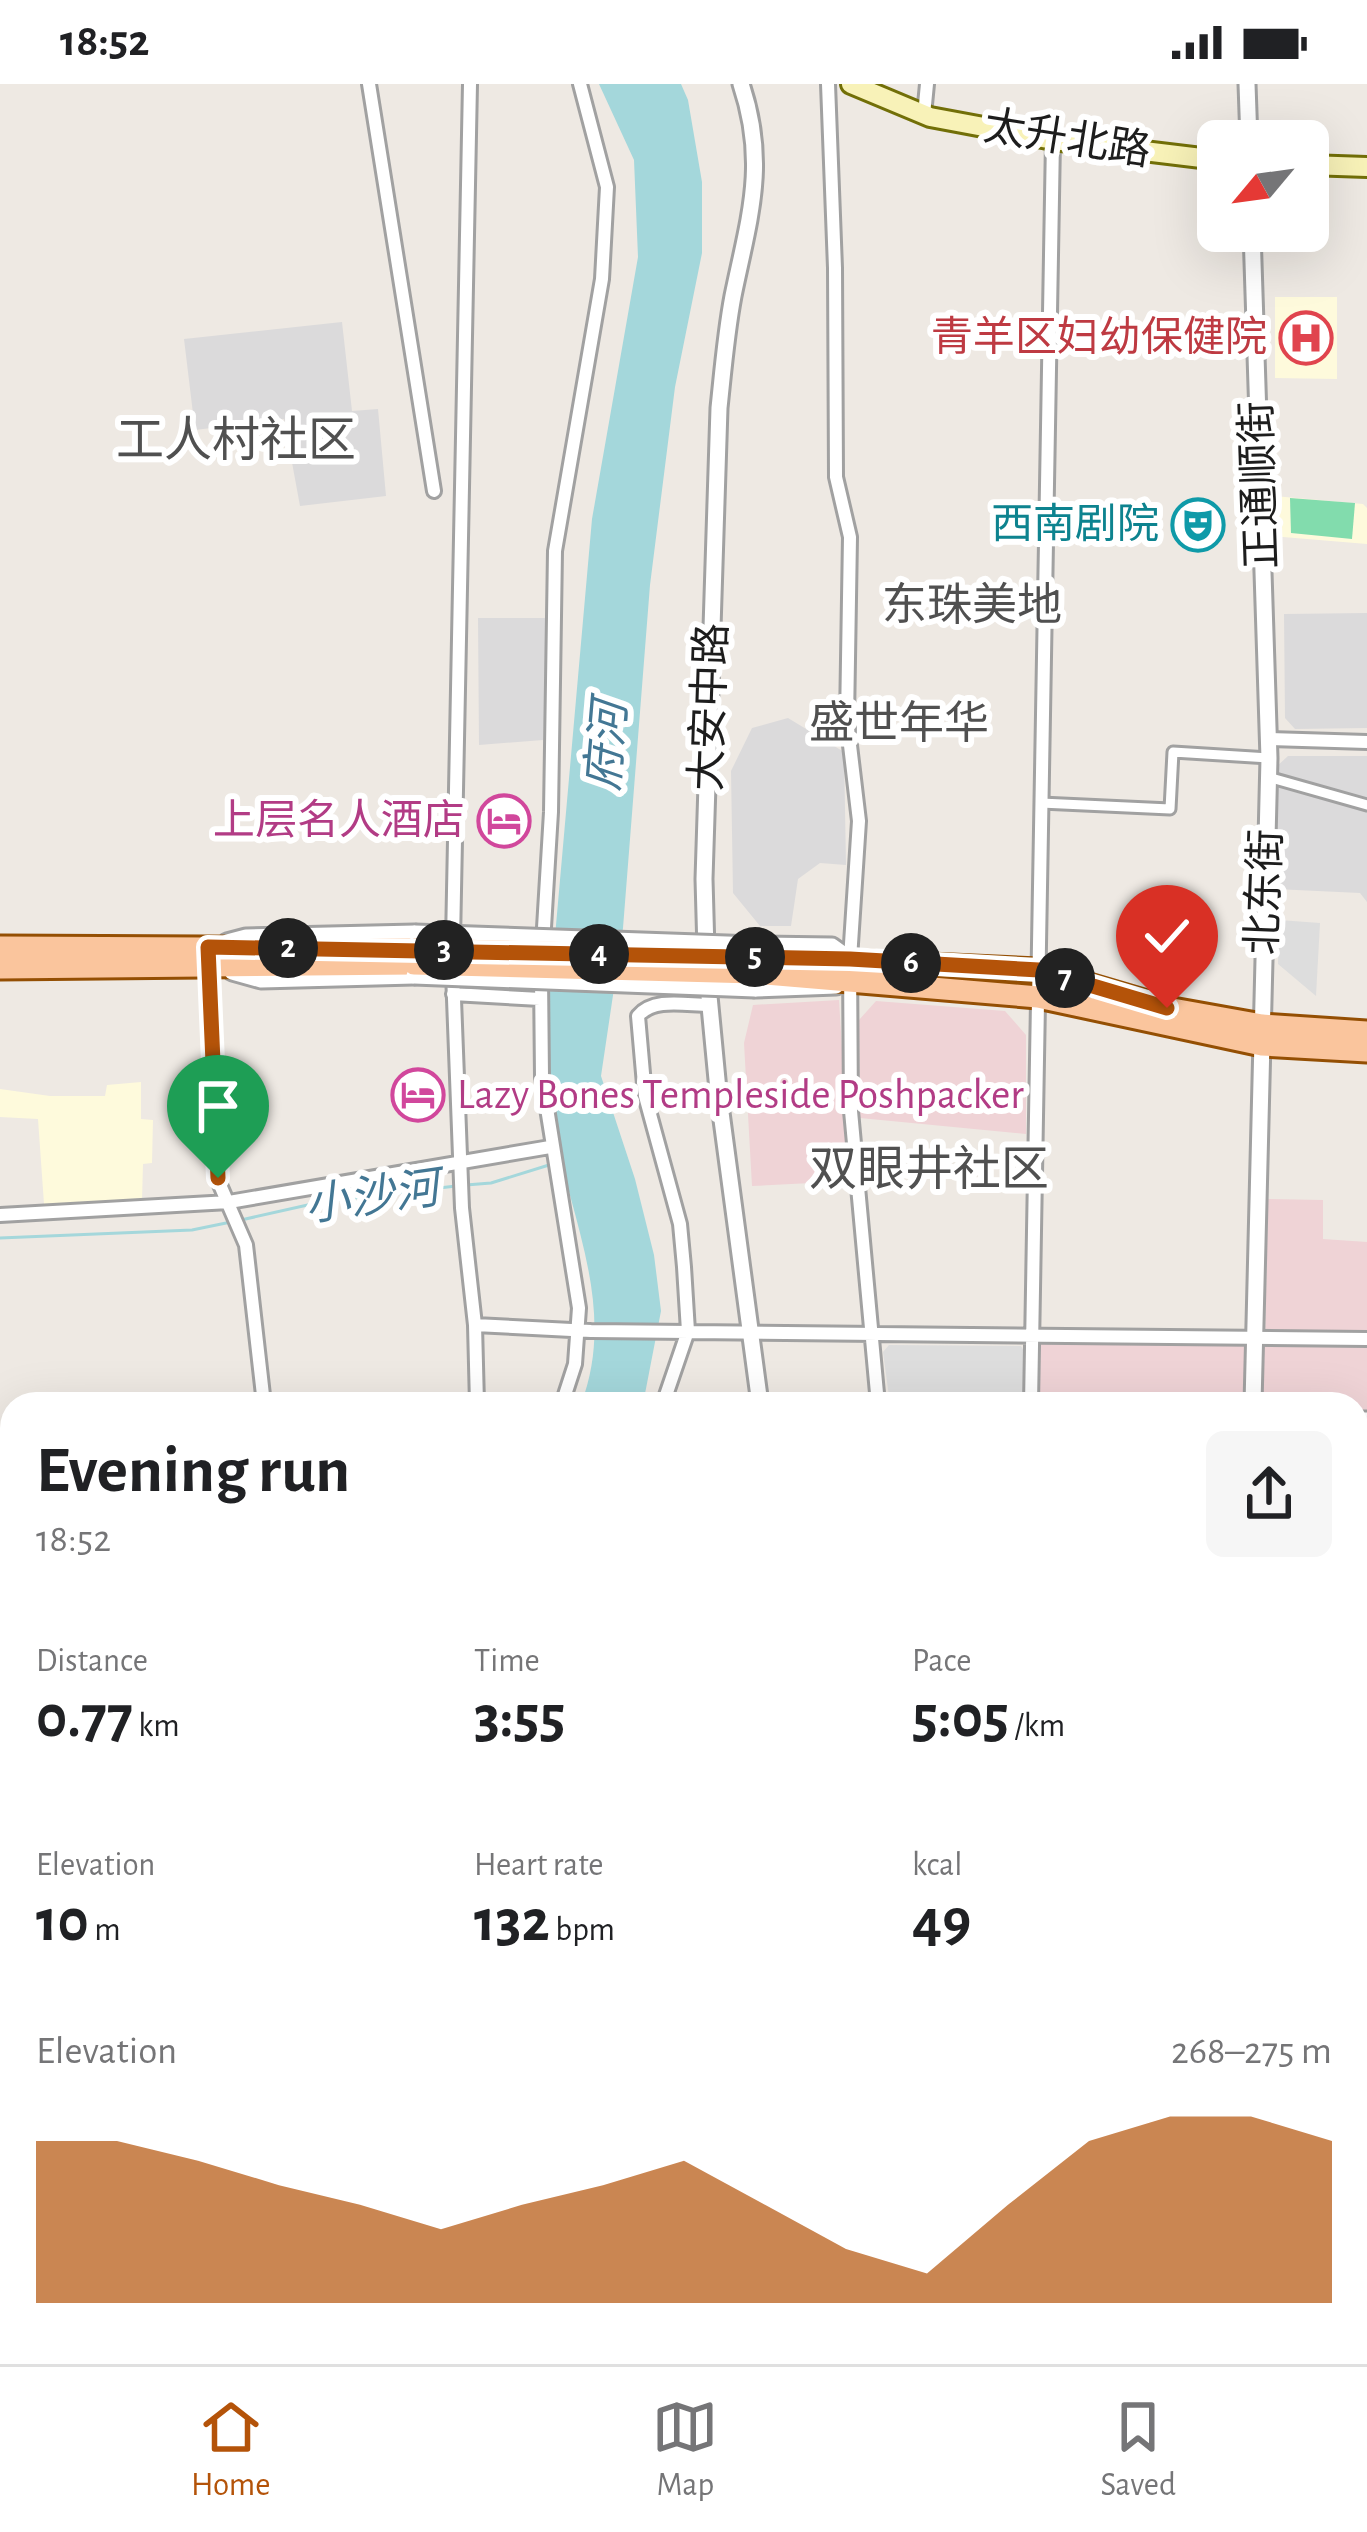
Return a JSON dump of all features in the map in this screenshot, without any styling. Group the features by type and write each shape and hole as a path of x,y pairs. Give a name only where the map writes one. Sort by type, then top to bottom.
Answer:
{"main road":[{"name":"太升北路","path":"851,84 924,115 1053,140 1197,157"},
{"path":"1329,166 1367,167"},
{"path":"0,947 207,956 1039,970 1262,1035 1367,1032"},
{"path":"0,968 207,956"},
{"path":"850,970 1367,1051"}],"street":[{"path":"369,84 434,491"},
{"path":"470,84 453,994 461,1208 475,1325 477,1392"},
{"path":"566,1392 586,1331 553,1157 542,1077 540,998 551,812 555,551 602,279 607,188 580,84"},
{"name":"大安中路","path":"741,84 757,159 719,408 704,879 709,1005 758,1392"},
{"path":"828,84 836,268 836,477 850,537 847,720 859,821 850,970 851,1111 876,1392"},
{"path":"924,115 927,84"},
{"path":"1246,84 1248,120"},
{"path":"1031,1392 1053,140"},
{"name":"正通顺街","path":"1253,252 1268,739"},
{"path":"1268,739 1367,742"},
{"name":"北东街","path":"1253,1392 1268,739"},
{"path":"1041,803 1170,809 1173,752 1269,758"},
{"path":"1268,777 1367,805"},
{"path":"414,956 755,966 832,946 850,970"},
{"path":"207,956 218,1178 246,1245 263,1392"},
{"path":"453,994 540,998"},
{"path":"667,1392 688,1331 680,1224 645,1096 638,1016 655,1004 709,1005"},
{"path":"0,1215 230,1206 459,1167 553,1157"},
{"path":"475,1325 586,1331 1367,1339"}],"shaded area":[{"name":"青羊区妇幼保健院","path":"1275,297 1337,297 1337,379 1275,378"},
{"path":"342,322 352,411 378,409 386,496 300,506 284,419 195,430 184,339"},
{"path":"1274,496 1363,504 1367,544 1271,536"},
{"path":"1367,613 1367,728 1295,729 1285,718 1284,614"},
{"path":"478,618 550,618 543,740 479,745"},
{"path":"788,718 844,752 846,865 820,863 798,879 791,926 760,926 733,893 731,771 752,728"},
{"path":"1288,756 1367,756 1367,902 1360,893 1275,889 1275,768"},
{"path":"1279,920 1320,923 1316,996 1278,964"},
{"path":"839,1000 850,1181 752,1186 744,1043 753,1005"},
{"path":"876,1001 1005,1011 1026,1035 1026,1134 860,1118 859,1020"},
{"path":"141,1082 141,1119 153,1120 152,1163 143,1164 142,1200 44,1204 38,1119 0,1117 0,1089 50,1096 105,1096 107,1085"},
{"path":"1268,1199 1323,1200 1323,1239 1367,1242 1367,1392 1038,1392 1039,1343 1265,1343"},
{"path":"889,1345 1021,1346 1026,1355 1024,1392 888,1392 883,1352"}],"green space":[{"path":"1290,498 1355,503 1352,539 1291,533"}],"water":[{"name":"府河","path":"599,84 681,84 702,182 702,253 675,387 650,585 623,928 601,1076 635,1179 654,1255 661,1311 645,1392 584,1392 591,1368 593,1297 553,1122 546,1038 592,519 638,257 634,160"}],"waterway":[{"name":"小沙河","path":"466,1185 491,1183 549,1165"},
{"name":"小沙河","path":"241,1220 321,1202 456,1186"},
{"name":"小沙河","path":"0,1238 192,1230 231,1222"}],"place":[{"name":"青羊区妇幼保健院","path":"1306,338"},
{"name":"西南剧院","path":"1198,525"},
{"name":"上层名人酒店","path":"504,821"},
{"name":"Lazy Bones Templeside Poshpacker","path":"418,1095"}],"district":[{"name":"工人村社区","path":"236,442"},
{"name":"东珠美地","path":"972,606"},
{"name":"盛世年华","path":"899,724"},
{"name":"双眼井社区","path":"929,1171"}],"route":[{"path":"218,1178 208,947 850,959 1039,970 1167,1008"}]}
